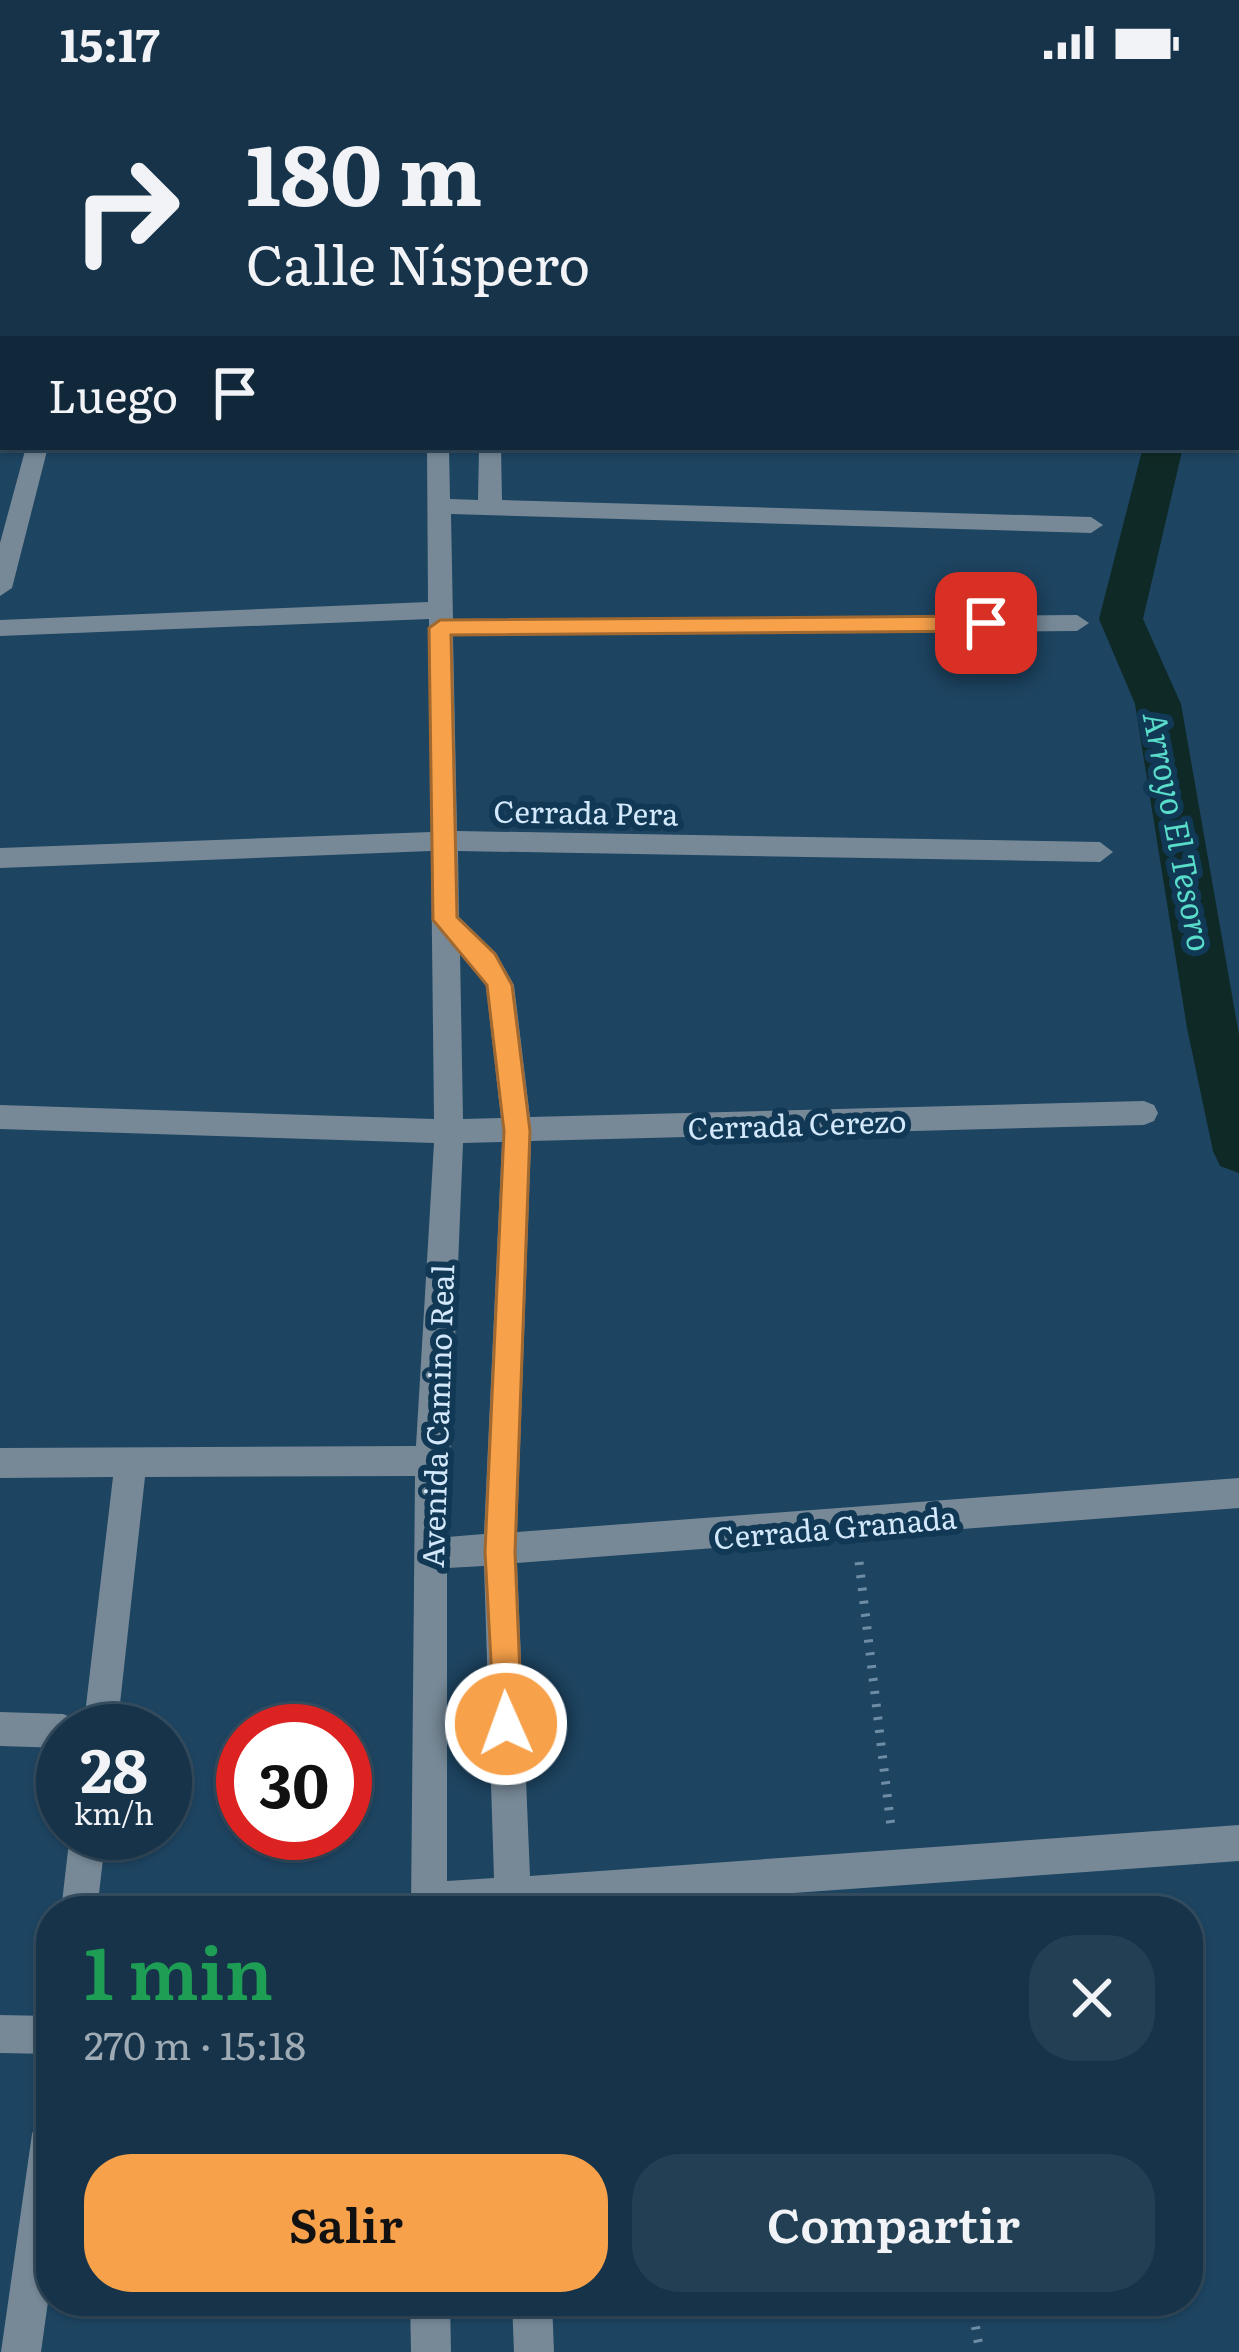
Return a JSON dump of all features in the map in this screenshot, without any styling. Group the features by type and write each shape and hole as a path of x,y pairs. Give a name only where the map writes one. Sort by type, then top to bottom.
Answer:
{"street":[{"path":"0,588 36,450"},
{"name":"Avenida Camino Real","path":"429,1896 431,1460 449,1131 438,450"},
{"path":"490,450 490,507"},
{"path":"437,506 1091,525"},
{"path":"0,628 440,619 1077,623"},
{"name":"Cerrada Pera","path":"0,858 444,842 1100,853"},
{"path":"445,920 486,961 500,985 517,1131 500,1552 513,1896"},
{"name":"Cerrada Cerezo","path":"0,1117 517,1131 1144,1113"},
{"path":"103,1704 131,1460"},
{"path":"0,1462 431,1460"},
{"name":"Cerrada Granada","path":"430,1555 1239,1493"},
{"path":"0,1729 36,1730"},
{"path":"603,1896 1239,1843"},
{"path":"81,1896 85,1860"},
{"path":"0,2034 36,2035"},
{"path":"21,2352 36,2243"},
{"path":"430,2316 430,2352"},
{"path":"533,2316 534,2352"}],"path":[{"path":"854,1524 896,1870"},
{"path":"974,2316 980,2352"}],"waterway":[{"name":"Arroyo El Tesoro","path":"1162,450 1121,619 1158,704 1212,1028 1239,1151"}],"route":[{"path":"506,1724 500,1552 517,1131 500,985 486,961 445,920 440,628 986,623"}]}
